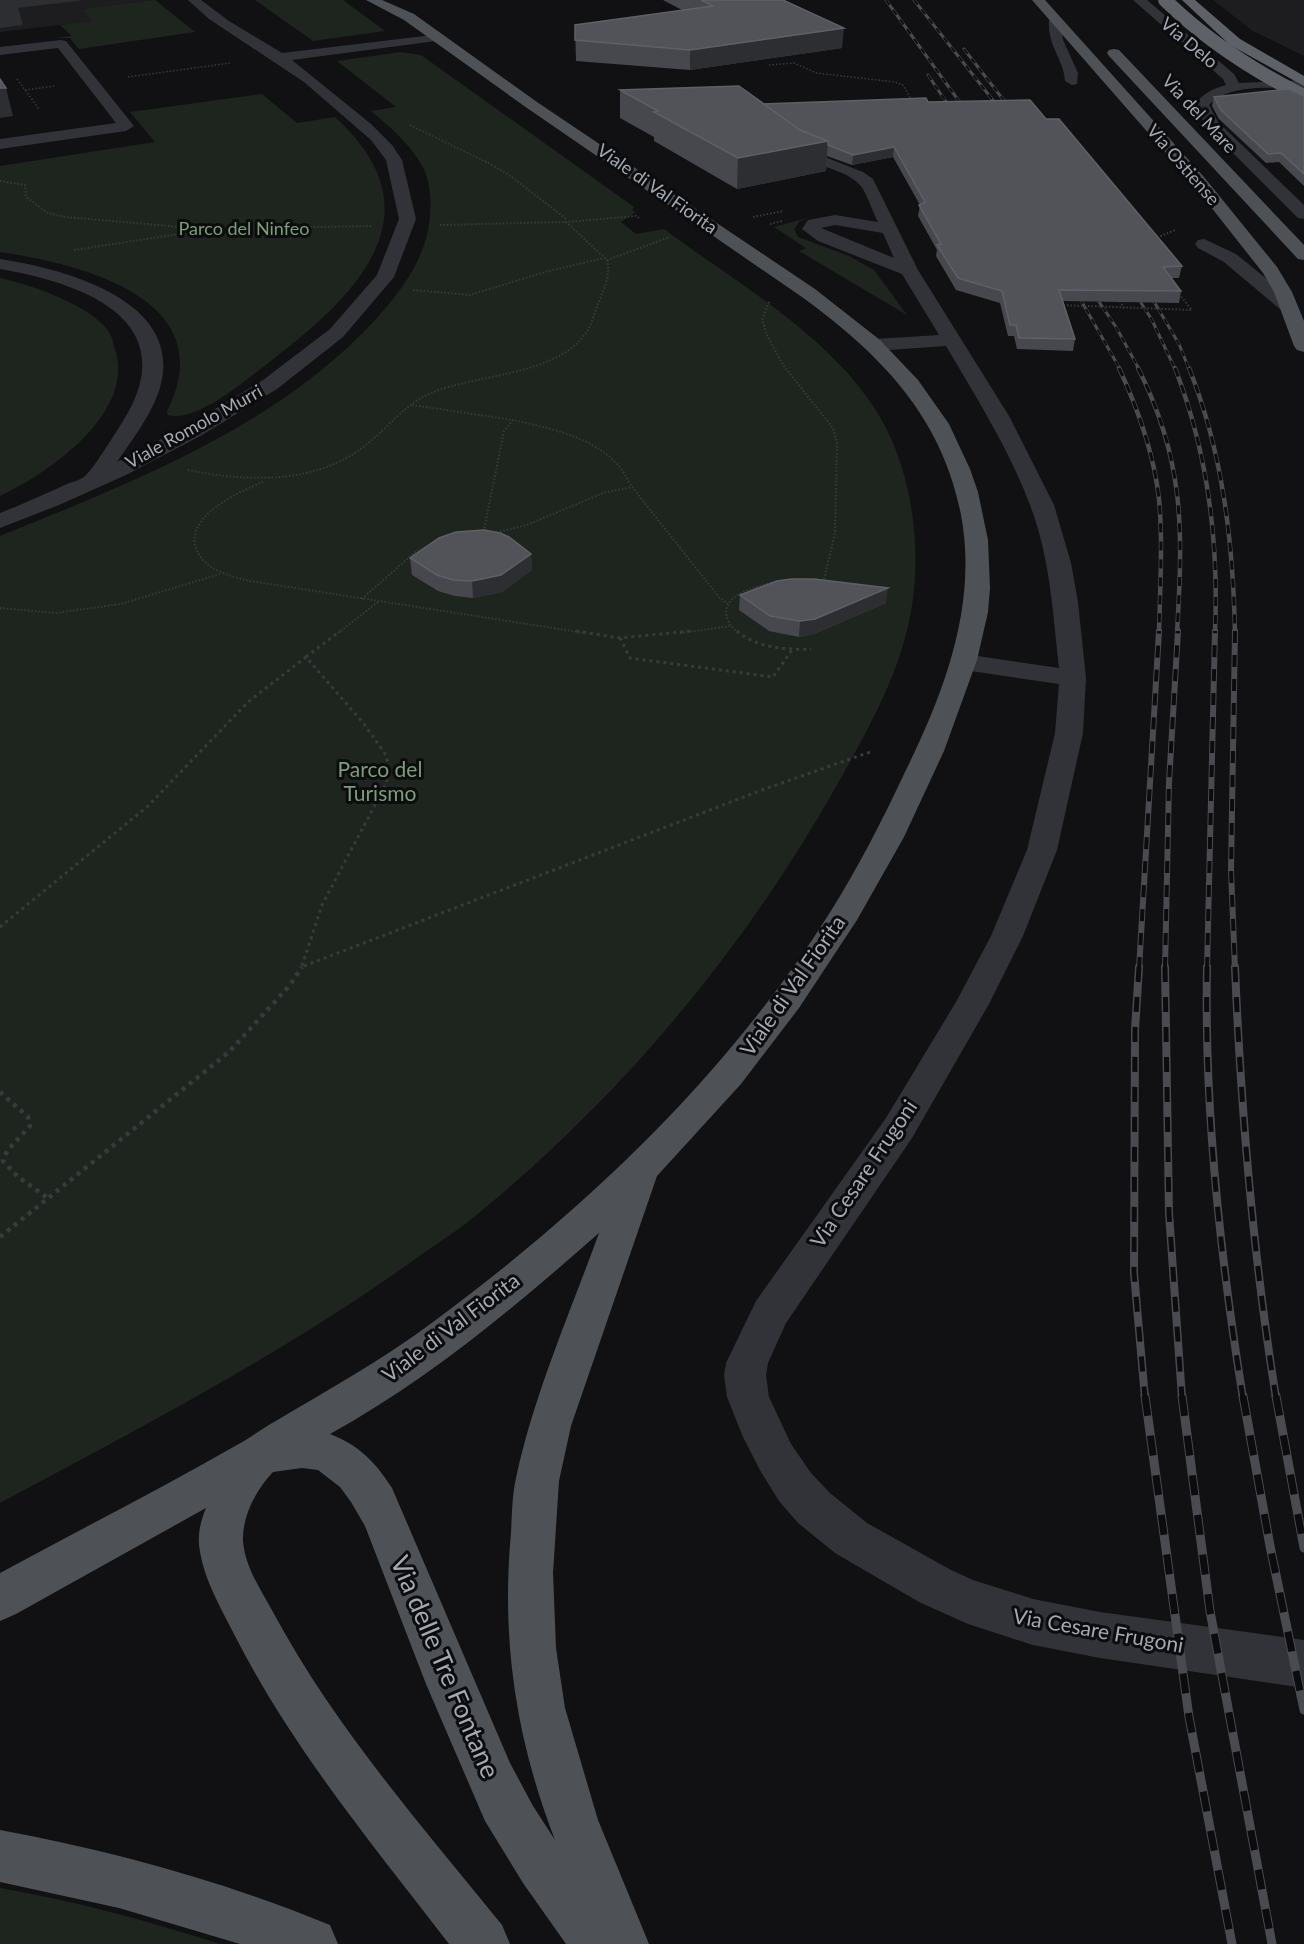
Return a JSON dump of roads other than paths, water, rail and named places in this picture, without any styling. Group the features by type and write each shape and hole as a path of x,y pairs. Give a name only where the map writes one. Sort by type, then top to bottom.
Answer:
{"highway":[{"path":"1165,0 1221,50 1304,95"},
{"path":"1191,2 1243,31"},
{"path":"1191,2 1243,47 1304,83"}],"main road":[{"path":"372,0 409,17"},
{"path":"397,0 407,9 409,17"},
{"name":"Via Ostiense","path":"1038,0 1198,180 1271,271 1304,346"},
{"name":"Viale di Val Fiorita","path":"259,1455 384,1380 450,1333 566,1239 696,1113 751,1048 832,934 879,855 917,782 964,663 972,628 978,563 973,518 964,483 951,449 931,413 910,383 875,345 804,291 409,17"},
{"name":"Via del Mare","path":"1104,42 1304,255"},
{"path":"622,1944 573,1821 541,1708 532,1648 530,1573 537,1481 550,1426 610,1262 641,1168"},
{"name":"Via delle Tre Fontane","path":"0,1598 259,1455 289,1448 319,1449 341,1460 360,1478 384,1520 493,1783 525,1840 599,1944"},
{"path":"259,1455 229,1503 220,1539 224,1562 254,1626 293,1691 349,1770 483,1944"},
{"path":"0,1856 46,1865 198,1903 263,1924 311,1944"}],"street":[{"name":"Via Delo","path":"1139,0 1229,77 1235,88"},
{"name":"Viale Romolo Murri","path":"0,521 92,482 187,436 261,392 342,328 382,282 396,255 403,236 407,212 404,187 398,167 387,149 352,114 279,58 212,16 196,2"},
{"path":"1055,19 1055,42 1070,68 1072,81"},
{"path":"279,58 436,37"},
{"path":"0,51 61,44 126,126 0,144"},
{"path":"0,57 56,50 64,59 72,57"},
{"path":"1304,83 1235,88 1205,98 1202,104 1204,112 1218,130 1304,214"},
{"path":"1235,88 1250,93 1304,95"},
{"name":"Via Cesare Frugoni","path":"772,131 806,155 857,175 867,182 909,270 998,416 1042,505 1059,563 1073,678 1070,733 1047,834 1008,936 972,1004 898,1128 770,1312 747,1363 745,1375 748,1397 759,1427 776,1458 795,1487 814,1508 851,1538 935,1586 976,1604 1033,1622 1100,1635 1304,1664"},
{"path":"888,229 835,220 814,224 811,229 824,237 909,270"},
{"path":"1204,244 1230,258 1288,306"},
{"path":"2,258 94,292 121,308 139,324 151,345 152,379 143,404 92,482"},
{"path":"875,345 953,340"},
{"path":"964,663 1073,678"}],"railway":[{"path":"886,0 969,115"},
{"path":"914,0 1003,113"},
{"path":"964,49 1012,111"},
{"path":"928,75 955,115"},
{"path":"1089,287 1116,327 1139,369"},
{"path":"1131,287 1152,320 1175,369"},
{"path":"1074,288 1120,369"},
{"path":"1146,288 1179,344 1189,369"},
{"path":"1119,368 1133,399 1157,482 1161,532 1159,633"},
{"path":"1138,368 1165,434 1173,466 1180,529 1177,633"},
{"path":"1175,368 1196,432 1209,498 1215,565 1215,633"},
{"path":"1189,368 1210,432 1224,498 1232,565 1235,632"},
{"path":"1139,969 1159,631"},
{"path":"1165,968 1169,783 1178,631"},
{"path":"1207,969 1215,631"},
{"path":"1235,632 1231,870 1235,969"},
{"path":"1139,967 1135,1030 1134,1273 1145,1398"},
{"path":"1235,967 1249,1183 1276,1398"},
{"path":"1165,968 1169,1213 1182,1398"},
{"path":"1207,969 1208,1075 1215,1183 1227,1291 1243,1398"},
{"path":"1145,1396 1189,1717 1232,1944"},
{"path":"1182,1396 1210,1611 1272,1944"},
{"path":"1243,1396 1270,1546 1304,1710"},
{"path":"1276,1396 1304,1548"}],"park label":[{"name":"Parco del Ninfeo","path":"244,229"},
{"name":"Parco del Turismo","path":"380,782"}]}
